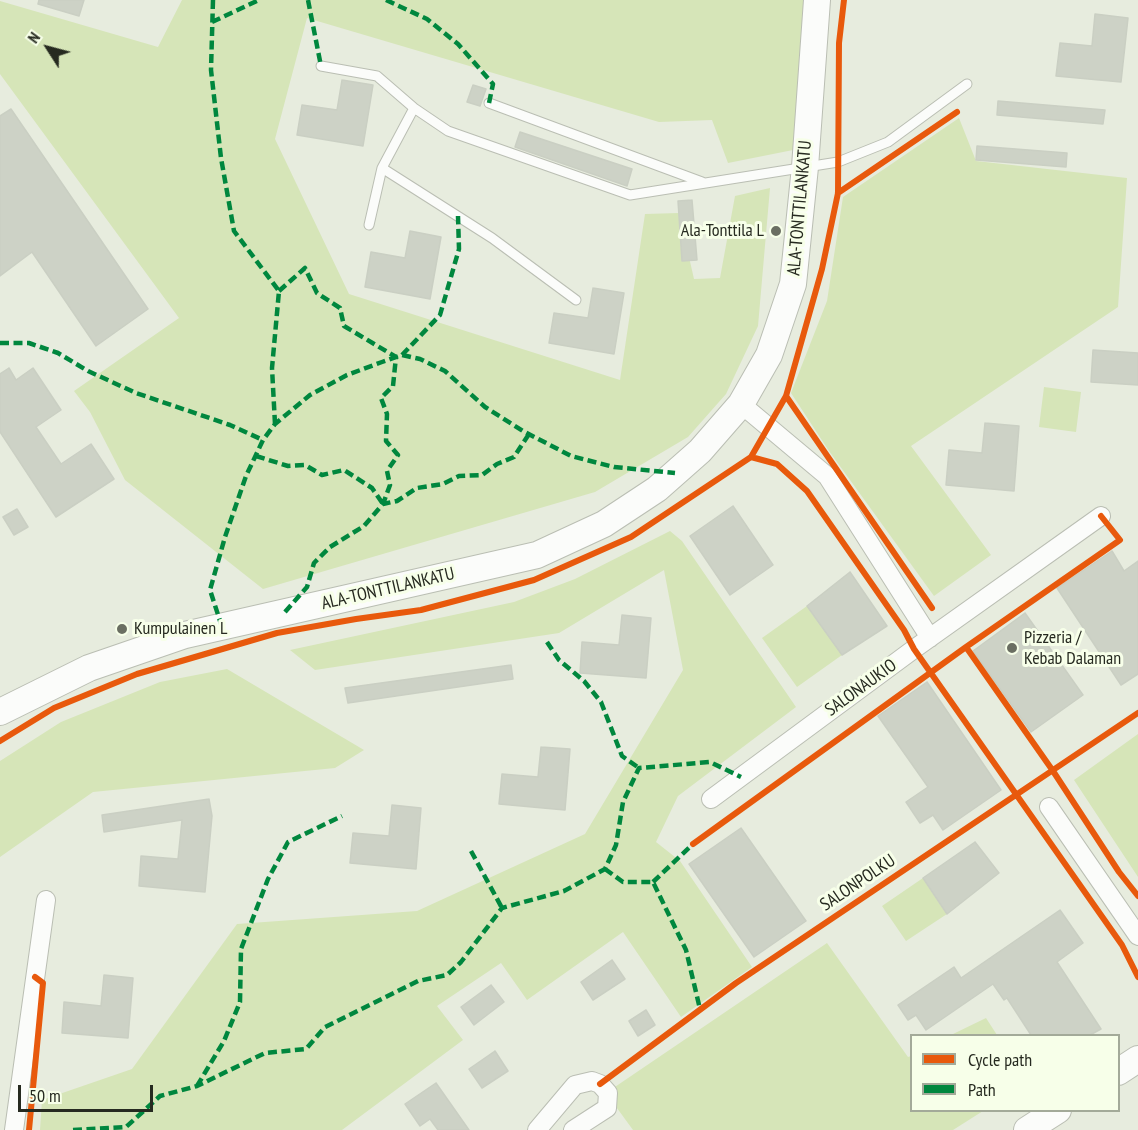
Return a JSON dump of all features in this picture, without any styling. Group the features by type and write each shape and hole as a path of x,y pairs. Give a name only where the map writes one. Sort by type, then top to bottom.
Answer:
{"street":[{"name":"ALA-TONTTILANKATU","path":"0,712 89,668 185,635 537,555 604,524 657,489 700,451 741,404 769,355 793,284 805,167 817,0"},
{"path":"741,404 827,476 930,638"},
{"name":"SALONAUKIO","path":"711,799 1101,516"},
{"path":"1049,807 1138,936"},
{"path":"14,1130 46,900"},
{"path":"1120,1071 1138,1059"},
{"path":"537,1130 575,1085 592,1081 600,1084 608,1093 607,1108 573,1130"},
{"path":"1027,1130 1055,1112"}],"lane":[{"path":"321,66 377,76 414,108 448,130 630,195 838,162 888,142 967,84"},
{"path":"489,103 704,182"},
{"path":"369,225 382,168 414,108"},
{"path":"382,168 492,238 576,300"}],"green space":[{"path":"182,0 804,0 793,150 728,163 712,120 659,122 307,18 275,139 349,294 620,380 645,214 679,213 694,279 720,278 735,196 770,188 758,326 726,394 688,437 595,492 263,589 125,480 90,412 74,391 179,318 0,74 0,1 158,47"},
{"path":"959,118 976,161 1127,178 1118,307 911,446 991,555 934,596 829,451 791,393 827,301 843,197"},
{"path":"1044,387 1081,392 1076,432 1039,427"},
{"path":"670,531 682,541 796,707 678,796 656,842 680,861 752,967 681,1017 623,932 527,1000 501,963 437,1006 463,1040 342,1130 40,1130 42,1100 132,1069 237,924 417,911 585,834 683,670 664,570 559,633 315,670 290,650 514,602 575,579"},
{"path":"807,606 842,655 797,687 762,638"},
{"path":"227,669 364,750 335,768 93,792 0,857 0,761 61,722 160,682"},
{"path":"1138,734 1138,877 1074,780"},
{"path":"923,878 947,914 906,941 882,906"},
{"path":"827,943 908,1057 910,1056 910,1112 981,1112 953,1130 633,1130 606,1093"},
{"path":"986,1018 996,1034 953,1034"}],"building":[{"path":"39,0 84,0 79,16 38,4"},
{"path":"1095,14 1128,18 1121,82 1056,76 1060,43 1092,46"},
{"path":"342,80 373,85 363,146 297,135 302,105 337,110"},
{"path":"473,85 486,89 480,106 467,102"},
{"path":"998,101 1105,110 1103,124 997,115"},
{"path":"11,109 148,309 96,346 32,252 0,276 0,116"},
{"path":"520,132 632,169 627,186 515,147"},
{"path":"977,146 1067,153 1066,167 976,160"},
{"path":"692,200 697,260 682,261 678,201"},
{"path":"410,231 441,237 430,299 365,287 371,252 405,258"},
{"path":"593,288 624,293 614,354 549,343 554,313 588,318"},
{"path":"1093,350 1138,353 1138,385 1091,382"},
{"path":"9,368 16,380 33,368 61,410 36,427 61,464 91,444 114,479 56,517 0,432 0,374"},
{"path":"985,423 1019,426 1014,491 946,485 949,450 982,453"},
{"path":"733,506 773,565 730,595 690,536"},
{"path":"17,509 28,527 14,535 3,517"},
{"path":"1112,551 1124,571 1138,561 1138,674 1121,685 1057,588"},
{"path":"850,572 887,626 842,655 807,606"},
{"path":"1025,613 1083,695 1031,732 973,651"},
{"path":"622,615 651,618 646,678 580,673 582,642 619,645"},
{"path":"511,665 513,679 348,703 345,688"},
{"path":"927,682 1001,790 943,830 933,815 920,823 906,802 928,787 878,716"},
{"path":"541,747 570,749 565,810 499,804 502,774 538,777"},
{"path":"209,799 212,816 205,892 139,886 141,856 178,859 182,820 104,832 102,815"},
{"path":"392,805 421,808 416,869 350,863 353,833 389,836"},
{"path":"741,828 806,921 754,957 689,864"},
{"path":"975,842 999,873 947,914 923,878"},
{"path":"1060,910 1083,943 1057,962 1101,1029 1092,1034 1030,1034 1007,998 1004,1000 993,984 926,1030 916,1015 908,1020 898,1005 954,967 961,978"},
{"path":"612,960 625,979 593,1000 581,982"},
{"path":"104,975 133,978 128,1038 62,1033 64,1002 101,1006"},
{"path":"491,985 504,1002 474,1025 461,1007"},
{"path":"646,1010 655,1025 638,1036 629,1021"},
{"path":"495,1051 508,1071 482,1088 469,1069"},
{"path":"436,1083 469,1130 438,1130 430,1119 420,1126 405,1104"}],"marked path":[{"path":"213,0 211,70 221,158 234,231 279,291 272,368 275,424"},
{"path":"212,22 259,0"},
{"path":"308,0 321,66"},
{"path":"386,0 427,19 458,44 493,84 489,103"},
{"path":"402,355 440,315 459,249 458,216"},
{"path":"279,291 305,268 317,293 340,308 344,326 396,357 393,386 381,398 387,414 386,441 398,455 387,471 390,485 383,504"},
{"path":"0,343 29,343 58,353 88,371 136,393 230,425 263,440"},
{"path":"222,627 210,590 246,476 263,440 275,424 310,395 347,375 402,355 420,359 445,371 485,407 523,431 571,456 614,467 675,473"},
{"path":"285,612 307,587 314,563 330,547 364,526 383,504 397,501 417,488 443,484 459,476 482,475 497,464 514,457 529,434"},
{"path":"256,456 288,466 305,465 322,475 344,470 372,488 383,504"},
{"path":"547,642 559,660 584,681 601,702 622,756 639,768"},
{"path":"73,1130 126,1127 160,1096 197,1086 265,1053 306,1049 325,1027 418,981 447,975 461,962 502,908 564,891 605,869 616,845 623,802 639,768 710,762 741,777"},
{"path":"197,1086 224,1041 240,1002 241,949 268,879 288,842 342,816"},
{"path":"653,882 693,844"},
{"path":"471,851 502,908"},
{"path":"605,869 623,882 653,882 686,950 700,1009"}],"cycle path":[{"path":"0,741 54,708 137,674 277,633 421,610 534,580 631,537 751,457 786,396 822,269 838,193 839,43 844,0"},
{"path":"838,193 957,112"},
{"path":"786,396 932,608"},
{"path":"751,457 777,464 807,491 904,630 914,649 1122,945 1138,977"},
{"path":"1101,516 1120,540 966,647 1053,771 1119,872 1138,896"},
{"path":"693,844 966,647"},
{"name":"SALONPOLKU","path":"600,1084 736,983 1138,713"},
{"path":"29,1130 43,983 35,977"}],"place":[{"name":"Ala-Tonttila L","path":"776,231"},
{"name":"Kumpulainen L","path":"122,629"},
{"name":"Pizzeria / Kebab Dalaman","path":"1012,648"}]}
